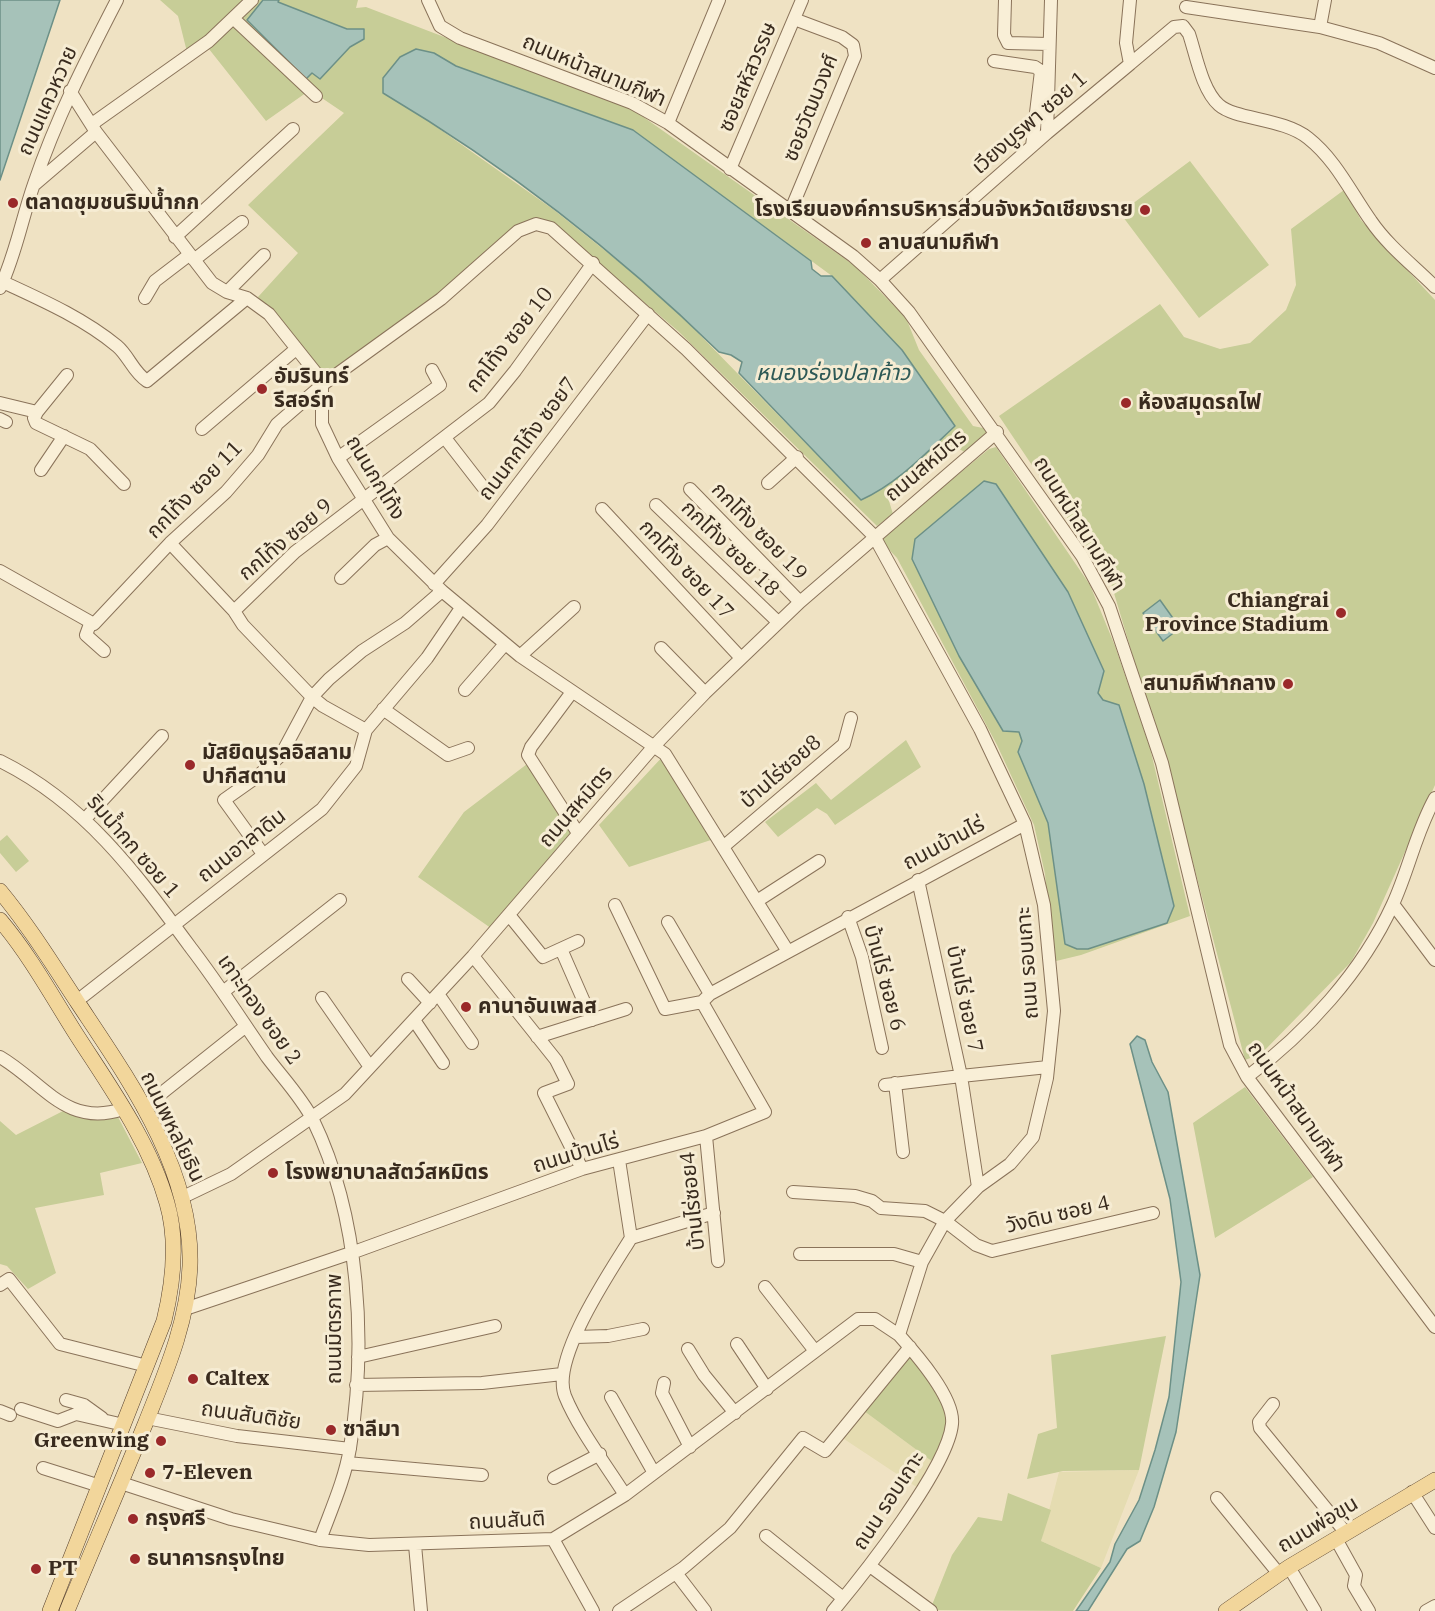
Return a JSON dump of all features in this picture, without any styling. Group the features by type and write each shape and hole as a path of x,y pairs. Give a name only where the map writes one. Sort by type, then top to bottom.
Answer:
{"main road":[{"name":"ถนนพหลโยธิน","path":"0,891 36,938 143,1108 183,1197 190,1266 185,1309 173,1350 121,1483 67,1611"},
{"name":"ถนนพหลโยธิน","path":"0,920 22,950 123,1109 148,1155 168,1204 173,1260 171,1286 164,1321 50,1611"},
{"path":"168,1204 183,1197"},
{"name":"ถนนพ่อขุน","path":"1226,1611 1284,1571 1435,1480"}],"street":[{"name":"ถนนแควหวาย","path":"2,285 21,234 33,186 70,91 117,0"},
{"path":"33,186 94,128 209,41 252,0"},
{"name":"ถนนหน้าสนามกีฬา","path":"428,0 428,5 440,26 460,38 632,103 668,123 853,256 880,280 909,312 997,432 1082,556 1109,606 1162,763 1230,1045 1247,1077 1435,1328"},
{"path":"668,123 719,0"},
{"name":"ซอยสหัสวรรษ","path":"730,169 802,0"},
{"path":"1005,0 1004,35 1008,43 1049,44"},
{"path":"1047,133 1051,0"},
{"path":"1130,0 1126,43 1130,64"},
{"path":"1320,27 1325,0"},
{"path":"1435,68 1380,44 1320,27 1187,4 1183,26 1189,34 1210,95 1220,106 1287,125 1307,137 1323,151 1343,177 1372,223 1435,287"},
{"path":"234,19 316,96"},
{"name":"ซอยวัฒนวงศ์","path":"790,212 855,56 853,45 842,37 794,19"},
{"name":"เวียงบูรพา ซอย 1","path":"880,280 1047,133 1174,27 1183,26"},
{"path":"994,61 1035,67 1041,71 1032,146"},
{"path":"70,91 94,128 175,237 213,283 227,292 247,298 269,315 322,386"},
{"path":"175,237 292,129"},
{"path":"145,298 155,281 242,222"},
{"name":"กกโท้ง ซอย 11","path":"93,623 170,543 226,492 258,454 277,424 322,386 441,299 525,226 536,224 550,228 592,263"},
{"path":"227,292 264,255"},
{"name":"ถนน รอบเกาะ","path":"592,263 797,457 874,536 980,729 1024,824 1044,905 1054,1011 1048,1067 1033,1137 1010,1164 978,1186 945,1221 922,1262 899,1335 933,1377 949,1408 953,1423 940,1460 870,1566 833,1611"},
{"name":"กกโท้ง ซอย 10","path":"365,500 489,403 502,389 592,263"},
{"path":"2,285 48,303 97,331 119,348 139,376 147,381 247,298"},
{"name":"ถนนกกโท้ง ซอย7","path":"263,854 224,800 258,776 281,755 312,697 329,679 362,651 405,623 438,588 648,314"},
{"path":"202,429 296,349"},
{"path":"338,458 440,385 432,370"},
{"path":"67,375 37,412 34,418 36,423 90,449 124,484"},
{"name":"ถนนกกโท้ง","path":"322,386 322,424 338,458 388,538 438,588 520,656 655,745"},
{"path":"0,403 37,412"},
{"name":"ถนนสหมิตร","path":"183,1197 231,1174 345,1094 473,956 655,745 705,693 800,602 997,432"},
{"path":"41,470 64,436"},
{"path":"445,438 483,488"},
{"path":"768,483 797,457"},
{"name":"กกโท้ง ซอย 19","path":"690,489 800,602"},
{"name":"กกโท้ง ซอย 9","path":"234,611 295,552 365,500"},
{"name":"กกโท้ง ซอย 18","path":"656,505 778,622"},
{"name":"กกโท้ง ซอย 17","path":"602,509 741,658"},
{"path":"341,578 375,545 388,538"},
{"path":"170,543 234,611 243,625 312,697 323,706 366,730"},
{"path":"0,571 93,623 86,635 104,651"},
{"path":"520,656 574,607"},
{"name":"ถนนอาลาดิน","path":"77,1001 322,809 356,766 366,730 428,658 461,608"},
{"path":"465,690 505,644"},
{"path":"661,648 705,693"},
{"path":"572,692 531,747 528,755 578,833"},
{"path":"383,709 448,754 468,748"},
{"name":"บ้านไร่ซอย8","path":"723,847 844,744 851,718"},
{"path":"86,818 162,736"},
{"path":"655,745 665,754 787,950"},
{"name":"ริมน้ำกก ซอย 1","path":"0,761 30,776 86,818 137,875 174,924"},
{"path":"1247,1077 1275,1057 1326,1004 1361,960 1393,904 1422,820 1435,798"},
{"name":"ถนนบ้านไร่","path":"185,1309 354,1252 582,1169 706,1136 765,1112 706,998 787,950 1024,824"},
{"path":"757,901 819,861"},
{"name":"บ้านไร่ ซอย 7","path":"918,880 961,1076 1048,1067"},
{"path":"224,992 340,900"},
{"path":"1393,904 1435,960"},
{"path":"615,905 665,1009 706,998 668,922"},
{"path":"509,915 543,957 578,941"},
{"name":"บ้านไร่ ซอย 6","path":"848,917 861,957 882,1048"},
{"name":"เกาะทอง ซอย 2","path":"174,924 312,1119"},
{"path":"561,949 592,1020"},
{"path":"473,956 556,1060 568,1084 544,1093 582,1169"},
{"path":"408,980 434,999 472,1043"},
{"path":"322,998 370,1067"},
{"path":"537,1037 626,1009"},
{"path":"414,1020 443,1063"},
{"path":"143,1108 246,1026"},
{"path":"0,1057 52,1099 66,1106 102,1115 123,1109"},
{"path":"903,1152 890,1084 961,1076 978,1186"},
{"name":"ถนนมิตรภาพ","path":"312,1119 331,1168 354,1252 358,1357 350,1449 320,1540"},
{"name":"บ้านไร่ซอย4","path":"706,1136 718,1262"},
{"path":"619,1160 632,1238"},
{"name":"วังดิน ซอย 4","path":"793,1192 855,1196 872,1201 881,1208 925,1211 945,1221 976,1245 992,1251 1153,1213"},
{"path":"625,1495 564,1394 562,1374 585,1312 632,1238 714,1213"},
{"path":"800,1254 894,1254 922,1262"},
{"path":"0,1285 9,1279 60,1344 147,1366"},
{"path":"765,1287 815,1351"},
{"name":"ถนนสันติ","path":"121,1483 231,1519 320,1540 369,1545 415,1545 553,1539 625,1495 858,1319 875,1319 899,1335"},
{"path":"358,1357 495,1326"},
{"path":"576,1337 608,1336 643,1329"},
{"path":"737,1344 767,1389"},
{"path":"619,1611 676,1573 730,1528 803,1438 825,1451 910,1347"},
{"path":"688,1349 704,1375 735,1413"},
{"path":"356,1385 482,1383 562,1374"},
{"path":"664,1383 662,1393 690,1447"},
{"path":"611,1397 654,1473"},
{"path":"66,1401 84,1405 106,1420"},
{"path":"1273,1404 1259,1422 1260,1428 1341,1536 1356,1575 1354,1586 1369,1611"},
{"path":"10,1412 61,1421 76,1414 124,1425"},
{"name":"ถนนสันติชัย","path":"147,1418 237,1436 350,1449"},
{"path":"554,1478 600,1454"},
{"path":"347,1463 482,1475"},
{"path":"43,1468 100,1486"},
{"path":"1412,1492 1435,1528"},
{"path":"1217,1498 1284,1571 1315,1611"},
{"path":"766,1536 843,1598"},
{"path":"553,1539 592,1611"},
{"path":"415,1545 421,1611"},
{"path":"870,1566 931,1611"},
{"path":"676,1573 705,1611"},
{"path":"1426,1611 1435,1605"}],"shaded area":[{"path":"860,1408 937,1465 921,1490 838,1435"},
{"path":"1139,1470 1101,1568 1041,1541 1059,1472"}],"green space":[{"path":"160,0 358,0 356,8 366,7 632,109 855,266 906,318 919,350 973,426 988,429 987,434 968,454 954,446 889,501 893,514 877,526 678,331 552,224 522,228 322,385 258,297 298,253 248,205 344,113 310,90 266,121 205,44 188,56 178,16","holes":["434,53 456,66 633,130 832,276 902,350 954,426 899,477 861,500 662,296 554,210 424,118 384,93 383,78 400,57"]},
{"path":"1190,161 1269,265 1199,318 1120,213"},
{"name":"สนามกีฬากลาง","path":"1344,190 1361,220 1435,300 1435,785 1373,923 1351,962 1261,1054 1245,1060 1182,821 1111,583 999,416 1160,304 1184,337 1220,349 1250,343 1286,310 1296,285 1291,229"},
{"path":"996,447 1090,585 1115,646 1150,748 1190,916 1081,955 1052,962 1045,874 1034,825 997,745 897,558 881,538 989,449","holes":["984,481 996,484 1068,592 1098,693 1103,700 1119,706 1144,784 1174,906 1167,923 1088,949 1065,944 1048,823 1018,752 1022,741 1019,732 1002,730 959,656"]},
{"path":"906,740 921,767 835,825 827,814 817,808 778,837 765,822 816,783 831,800"},
{"path":"665,754 717,838 629,867 599,825"},
{"path":"531,761 578,833 495,931 418,877 464,812"},
{"path":"7,835 29,861 16,872 0,853 0,841"},
{"path":"1245,1087 1313,1177 1215,1238 1193,1123"},
{"path":"65,1110 97,1120 118,1117 142,1163 100,1173 104,1195 35,1208 56,1273 28,1289 7,1266 0,1264 0,1121 16,1135"},
{"path":"1166,1336 1139,1470 1063,1471 1027,1479 1038,1434 1057,1428 1051,1355"},
{"path":"910,1347 933,1377 953,1423 937,1465 860,1408"},
{"path":"1008,1493 1051,1510 1041,1541 1101,1568 1073,1611 930,1610 952,1555 978,1517 1002,1521"}],"water":[{"path":"0,0 60,0 0,180"},
{"path":"263,0 279,0 278,2 347,29 364,29 364,39 350,47 320,79 312,73 306,79 247,20"},
{"name":"หนองร่องปลาค้าว","path":"416,49 434,53 456,66 633,130 811,261 812,269 821,276 832,276 902,350 955,426 899,477 861,500 739,373 742,362 731,355 719,352 641,280 559,213 472,150 383,93 383,78 400,57"},
{"path":"984,481 996,484 1068,592 1104,671 1098,693 1103,700 1119,705 1144,784 1174,906 1167,923 1088,949 1077,949 1065,944 1048,823 1018,752 1022,741 1019,732 1003,731 959,656 912,559 915,539"},
{"path":"1160,600 1180,628 1163,641 1143,613"},
{"path":"1137,1036 1145,1040 1152,1062 1168,1092 1200,1275 1176,1432 1154,1507 1140,1541 1127,1549 1088,1611 1076,1611 1110,1562 1115,1544 1139,1500 1169,1397 1181,1282 1170,1199 1130,1044"}],"place":[{"name":"ตลาดชุมชนริมน้ำกก","path":"13,203"},
{"name":"โรงเรียนองค์การบริหารส่วนจังหวัดเชียงราย","path":"1145,210"},
{"name":"ลาบสนามกีฬา","path":"866,243"},
{"name":"อัมรินทร์ รีสอร์ท","path":"262,389"},
{"name":"ห้องสมุดรถไฟ","path":"1126,403"},
{"name":"Chiangrai Province Stadium","path":"1341,613"},
{"name":"สนามกีฬากลาง","path":"1288,684"},
{"name":"มัสยิดนูรุลอิสลาม ปากีสตาน","path":"190,765"},
{"name":"คานาอันเพลส","path":"466,1007"},
{"name":"โรงพยาบาลสัตว์สหมิตร","path":"273,1173"},
{"name":"Caltex","path":"193,1379"},
{"name":"ซาลีมา","path":"331,1430"},
{"name":"Greenwing","path":"161,1441"},
{"name":"7-Eleven","path":"150,1473"},
{"name":"กรุงศรี","path":"133,1519"},
{"name":"ธนาคารกรุงไทย","path":"135,1559"},
{"name":"PT","path":"36,1569"}]}
